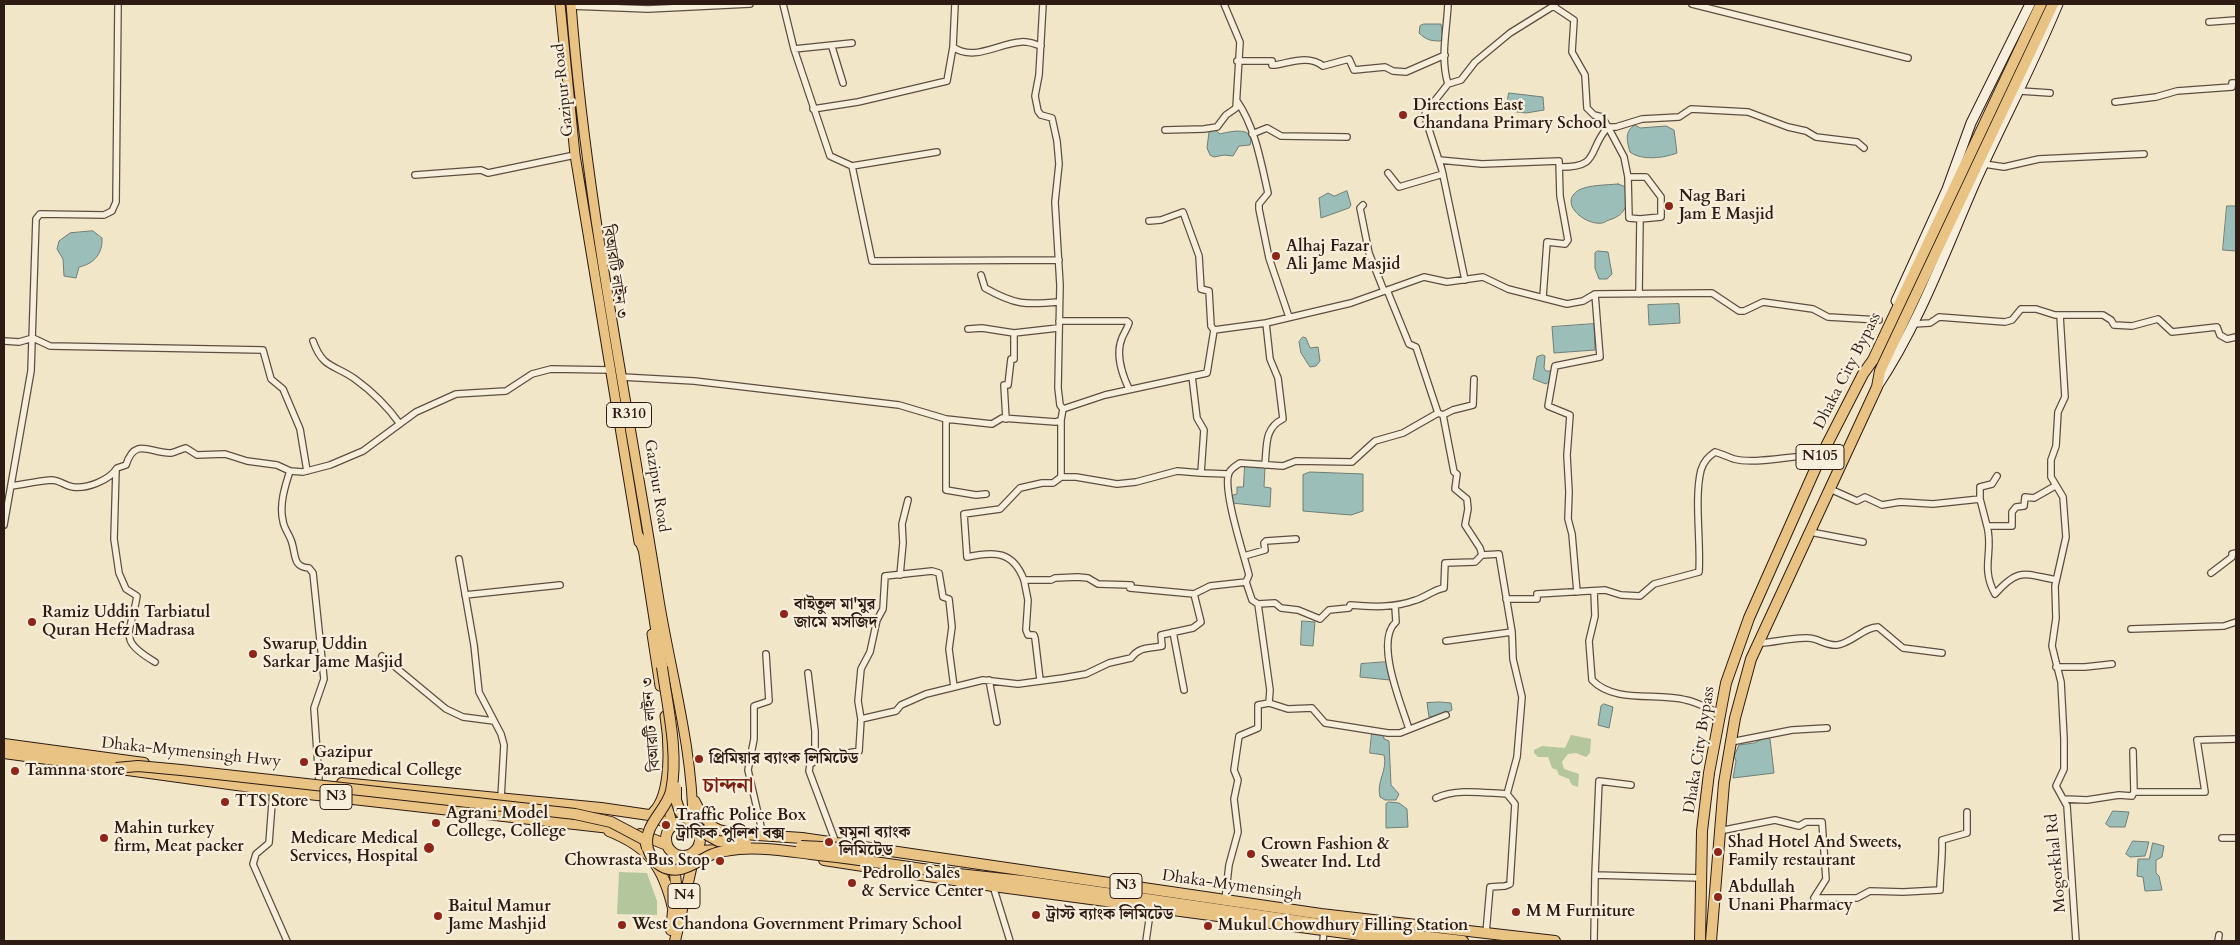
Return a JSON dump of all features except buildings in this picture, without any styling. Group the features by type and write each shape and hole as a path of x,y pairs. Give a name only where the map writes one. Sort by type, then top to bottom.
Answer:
{"highway":[{"name":"Dhaka City Bypass","path":"1700,941 1702,831 1719,713 1735,655 1749,618 1821,456 1873,360 2040,4"},
{"name":"Dhaka City Bypass","path":"1711,941 1720,831 1731,742 1742,687 1758,642 1877,387 1885,361 2053,4"},
{"name":"বিআরটি লাইন ৩","path":"643,544 674,724 676,800 677,806 684,817 718,841 769,843 834,849 864,849"},
{"name":"বিআরটি লাইন ৩","path":"647,848 646,838 649,828 666,806 671,790 670,724 664,667"},
{"name":"Dhaka-Mymensingh Hwy","path":"4,744 106,759 601,808 649,815 672,825"},
{"name":"Dhaka-Mymensingh Hwy","path":"4,753 273,790 588,824 637,833 670,849"},
{"path":"116,768 138,766 181,770 575,814 624,827 645,840 652,860 664,868 672,870 688,868 719,852 758,848 880,861 954,874 1023,881 1299,922 1463,941"},
{"name":"Dhaka-Mymensingh","path":"672,825 683,821 696,828 836,843 864,849 1015,868 1225,900 1555,941"},
{"name":"N3","path":"588,824 622,836 643,849 662,873 673,908"},
{"path":"670,849 666,834 672,825"},
{"path":"695,851 700,841 696,828"},
{"name":"Dhaka-Mymensingh","path":"670,849 687,856 695,851 765,852 993,886 1151,906 1324,936 1405,941"},
{"name":"N4","path":"669,941 676,884 670,849"},
{"name":"N4","path":"675,941 695,851"},
{"path":"954,874 976,882"}],"main road":[{"name":"Gazipur Road","path":"560,4 574,155 610,370 643,544 666,719 665,784 659,806 649,815"},
{"name":"Gazipur Road","path":"569,4 584,137 663,625 681,713 696,828"},
{"name":"বিআরটি লাইন ৩","path":"569,4 586,192 643,544"},
{"path":"1865,372 1947,189 1972,123 2030,4"},
{"path":"1877,387 1914,324 1984,164 2020,92 2058,4"},
{"path":"665,784 672,825"},
{"path":"693,796 700,812 712,826 718,830 736,833"}],"street":[{"path":"4,525 31,371 36,219 40,214 104,215 112,211 116,202 118,4"},
{"path":"569,4 648,9 750,4"},
{"path":"783,4 794,49 829,155 852,166 937,152"},
{"path":"813,109 858,102 947,81 953,47 955,4"},
{"path":"1043,4 1041,46 1035,96 1038,111 1041,115 1052,118 1059,164 1055,202 1059,260 1059,400 1063,409 1060,420 1061,477"},
{"path":"1165,130 1204,130 1217,126 1226,115 1236,108 1238,37 1224,4"},
{"path":"1448,4 1444,32 1448,84"},
{"path":"1692,4 1908,58"},
{"path":"1465,280 1443,174 1425,117 1426,104 1433,103 1448,84 1461,80 1475,62 1510,33 1555,5 1574,20 1572,52 1585,75 1587,108 1594,115 1602,117 1624,157 1628,177 1629,218 1661,217 1661,197 1646,176 1628,177"},
{"path":"2209,22 2236,20"},
{"path":"953,47 961,51 980,52 1023,42 1041,46"},
{"path":"794,49 832,47 852,43"},
{"path":"832,47 843,83"},
{"path":"1237,61 1267,60 1272,61 1272,65 1275,66 1305,59 1311,62 1315,61 1324,66 1349,59 1354,70 1385,67 1393,71 1406,72 1445,55"},
{"path":"2116,102 2156,97 2177,91 2232,87 2232,83 2236,83"},
{"path":"2020,92 2050,93"},
{"path":"1237,101 1244,111 1261,161 1268,193 1259,204 1259,209 1269,258 1290,317"},
{"path":"1561,167 1578,167 1586,164 1594,152 1601,135 1608,128 1616,128 1642,119 1679,117 1691,109 1748,112 1788,127 1806,130 1816,137 1857,142 1864,148"},
{"path":"1252,134 1267,128 1280,136 1347,138"},
{"path":"1984,164 2004,166 2040,159 2144,154"},
{"path":"415,175 481,170 488,173 574,155"},
{"path":"1439,160 1482,164 1559,161 1561,167 1560,196 1568,240 1565,244 1547,242 1543,297"},
{"path":"852,166 872,261 1059,260"},
{"path":"1388,173 1399,187 1443,174"},
{"path":"1363,205 1360,208 1369,253 1409,344 1416,347 1441,414 1451,448 1450,456 1454,472 1457,474 1455,489 1467,499 1468,510 1465,525 1480,548 1482,555"},
{"path":"1063,409 1129,390 1207,373 1214,330 1209,292 1201,289 1199,256 1183,212 1161,220 1149,221"},
{"path":"1639,294 1640,219"},
{"path":"981,275 984,288 1010,302 1023,305 1059,302"},
{"path":"1214,330 1266,323 1350,303 1424,278 1448,282 1484,277 1508,289 1567,304 1583,301 1595,294 1712,293 1739,311 1744,311 1763,302 1813,310 1828,317 1879,320"},
{"path":"1577,592 1572,534 1568,520 1567,455 1570,415 1548,406 1555,366 1600,357 1595,294"},
{"path":"1914,324 1930,323 1939,317 2005,322 2012,320 2021,308 2036,309 2060,316 2103,315 2111,320 2114,326 2132,326 2158,319 2172,332 2217,326 2220,335 2226,339 2236,337"},
{"name":"Mogorkhal Rd","path":"2060,316 2065,397 2058,412 2056,446 2051,460 2051,477 2063,497 2066,537 2056,580 2056,618 2052,646 2061,682 2064,739 2064,769 2056,786 2064,799 2070,834 2076,941"},
{"path":"968,329 982,328 1014,333 1059,325 1127,321 1129,323 1122,337 1120,364 1129,390"},
{"path":"1266,323 1270,358 1278,378 1283,418 1273,423 1269,431 1266,465"},
{"path":"1006,419 1004,385 1008,384 1011,359 1014,359 1014,333"},
{"path":"4,341 19,342 33,338 50,346 263,350 270,378 283,389 300,429 307,471"},
{"path":"313,341 317,353 327,365 344,372 373,393 384,403 400,424"},
{"path":"12,486 51,480 60,481 71,487 86,487 113,474 117,468 126,465 130,454 136,450 150,448 160,452 173,453 186,448 197,455 225,454 247,461 277,465 290,470 307,471 330,465 363,451 416,412 456,394 506,391 538,372 552,369 610,370"},
{"path":"1192,376 1197,418 1204,430 1201,474"},
{"path":"622,377 694,381 899,405 946,419 992,424 1006,419 1056,422 1060,420"},
{"path":"1474,378 1473,405 1441,414 1403,433 1375,441 1352,462 1296,461 1283,466 1240,464 1234,466 1228,474 1227,497 1249,575 1246,582 1252,600 1258,604 1275,603 1281,608 1298,610 1320,619 1329,610 1348,608 1350,605 1394,606 1418,600 1432,590 1444,588 1445,563 1475,562 1482,555 1501,556 1512,632 1513,659 1522,698 1517,757 1507,794"},
{"path":"946,419 946,490 976,495 986,494"},
{"path":"1506,599 1537,599 1537,594 1605,590 1621,595 1640,596 1654,584 1699,572 1701,547 1699,488 1702,469 1707,457 1716,452 1727,454 1733,459 1821,456"},
{"path":"117,468 114,539 119,573 126,589 137,596 128,638 132,648 155,662"},
{"path":"290,470 284,492 282,520 292,541 296,563 301,567 309,568 313,573 324,679 314,708 320,781"},
{"path":"1040,680 1035,638 1034,635 1028,634 1026,630 1028,595 1018,565 1006,557 978,555 967,557 964,514 1000,509 1020,488 1042,483 1053,483 1061,477 1076,477 1117,484 1136,482 1177,471 1201,474 1228,474"},
{"path":"1997,476 1992,484 1980,487 1980,498 1990,538 1987,551 1988,581 1995,594 2007,580 2021,573 2056,580"},
{"path":"1987,526 2012,526 2012,512 2016,507 2024,506 2024,498 2034,498 2056,486"},
{"path":"1830,489 1857,501 1865,498 1882,505 1900,502 1933,504 1980,498"},
{"path":"900,575 903,543 902,524 908,500"},
{"path":"1810,532 1863,542"},
{"path":"1244,556 1265,550 1264,543 1266,541 1296,539"},
{"path":"2211,573 2232,557 2232,554 2236,553"},
{"path":"459,559 479,692 504,745 501,798"},
{"path":"836,843 809,770 810,765 815,760 859,750 860,719 858,701 861,669 870,652 877,620 883,609 884,576 932,571 939,573 943,597 949,599 952,627 949,649 954,687"},
{"path":"1024,580 1051,580 1078,576 1088,578 1098,584 1130,585 1130,588 1147,591 1169,590 1194,594 1210,586 1246,582"},
{"path":"465,595 560,585"},
{"path":"1594,591 1595,616 1589,641 1592,680 1595,684 1614,693 1687,700 1719,713"},
{"path":"860,719 896,711 901,705 916,697 954,687 989,680 1018,684 1086,674 1108,663 1131,658 1136,651 1142,648 1162,646 1161,635 1193,628 1201,622 1194,594"},
{"path":"1258,604 1268,670 1269,703"},
{"path":"1394,606 1396,622 1391,630 1389,639 1389,660 1397,697 1409,729"},
{"path":"2131,629 2224,626 2236,622"},
{"path":"1758,642 1817,638 1821,643 1837,645 1853,639 1871,627 1878,627 1903,648 1942,653"},
{"path":"1174,632 1184,690"},
{"path":"1446,641 1512,632"},
{"path":"763,834 748,770 754,739 754,706 769,701 766,654"},
{"path":"382,656 446,709 463,718 494,721"},
{"path":"2056,667 2085,667 2112,664"},
{"path":"808,673 815,731 815,760"},
{"path":"989,680 997,722"},
{"path":"1225,900 1229,864 1238,832 1234,798 1238,780 1234,770 1236,746 1239,736 1258,728 1258,705 1269,703 1288,709 1312,708 1326,723 1388,733 1400,733 1446,715"},
{"path":"1731,742 1792,730 1827,728"},
{"path":"2134,792 2205,792 2197,740 2236,739"},
{"path":"2064,799 2087,800 2120,795 2132,796 2134,792 2133,751"},
{"path":"1594,941 1599,782 1630,785"},
{"path":"273,790 269,843 256,854 254,864 287,941"},
{"path":"1436,798 1442,794 1467,792 1507,794 1515,804 1510,884 1490,887 1486,933"},
{"path":"1720,831 1775,820 1799,826 1806,822 1822,822 1826,879 1814,898 1846,899 1857,898 1870,891 1940,890 1941,863 1944,855 1942,840 1967,833 1967,812"},
{"path":"2222,838 2236,838"},
{"path":"1595,875 1701,878"},
{"path":"993,886 1010,941"},
{"path":"1146,941 1151,906"}],"green space":[{"path":"1571,735 1591,739 1590,753 1586,757 1576,753 1568,754 1562,762 1564,769 1579,774 1578,787 1572,785 1569,779 1559,775 1557,770 1552,768 1548,757 1538,757 1534,753 1534,750 1542,746 1565,748"},
{"path":"619,872 647,873 657,901 657,915 617,914"}],"water":[{"path":"1424,24 1441,24 1443,39 1440,41 1426,39 1419,33 1420,26"},
{"path":"1509,93 1543,97 1544,110 1526,113 1509,111 1507,104"},
{"path":"1635,125 1640,128 1666,126 1674,130 1677,153 1647,158 1630,152 1627,140 1628,133"},
{"path":"1215,130 1220,134 1236,131 1246,132 1251,139 1250,145 1239,146 1233,156 1214,157 1210,155 1207,148 1209,132"},
{"path":"1618,184 1626,187 1627,199 1623,212 1615,218 1603,223 1596,223 1582,217 1572,207 1573,195 1583,188"},
{"path":"1347,191 1351,205 1349,208 1321,218 1319,198 1328,193 1334,196"},
{"path":"2227,206 2236,206 2236,251 2223,250"},
{"path":"93,231 102,238 101,248 97,257 84,266 79,267 76,278 64,276 63,259 57,249 59,241 70,233"},
{"path":"1598,251 1608,252 1612,274 1607,279 1599,279 1595,268 1595,253"},
{"path":"1679,304 1680,323 1649,325 1648,305"},
{"path":"1594,324 1595,350 1554,353 1552,327"},
{"path":"1303,337 1306,338 1310,348 1318,347 1320,361 1316,366 1310,367 1301,353 1299,342"},
{"path":"1545,356 1544,368 1546,371 1551,371 1552,379 1546,384 1533,379 1537,357"},
{"path":"1245,466 1265,467 1264,487 1271,488 1270,507 1232,503 1230,496 1237,494 1237,487 1243,487"},
{"path":"1310,472 1363,474 1363,511 1351,515 1303,511 1303,475"},
{"path":"1302,621 1315,622 1313,646 1301,645"},
{"path":"1387,662 1390,680 1360,677 1361,664"},
{"path":"1427,703 1451,703 1452,710 1442,715 1429,717"},
{"path":"1604,704 1613,707 1609,728 1598,725 1601,706"},
{"path":"1372,733 1383,733 1384,739 1389,741 1391,785 1399,794 1396,800 1385,800 1380,797 1379,791 1385,760 1384,755 1370,753"},
{"path":"1765,738 1770,739 1774,773 1733,778 1736,761 1734,756 1739,745 1754,743"},
{"path":"1389,802 1399,803 1407,809 1408,827 1386,828 1386,804"},
{"path":"2113,811 2129,812 2125,827 2110,827 2106,824"},
{"path":"2133,841 2149,842 2145,856 2130,857 2126,854"},
{"path":"2153,843 2164,846 2162,857 2156,860 2156,873 2159,876 2162,890 2145,891 2143,877 2137,876 2138,859 2149,859"}],"place":[{"name":"Directions East Chandana Primary School","path":"1403,115"},
{"name":"Nag Bari Jam E Masjid","path":"1669,206"},
{"name":"Alhaj Fazar Ali Jame Masjid","path":"1276,256"},
{"name":"বাইতুল মা'মুর জামে মসজিদ","path":"784,614"},
{"name":"Ramiz Uddin Tarbiatul Quran Hefz Madrasa","path":"32,622"},
{"name":"Swarup Uddin Sarkar Jame Masjid","path":"253,654"},
{"name":"প্রিমিয়ার ব্যাংক লিমিটেড","path":"699,759"},
{"name":"Gazipur Paramedical College","path":"304,762"},
{"name":"Tamnna store","path":"15,771"},
{"name":"TTS Store","path":"225,802"},
{"name":"Agrani Model College, College","path":"436,823"},
{"name":"Traffic Police Box ট্রাফিক পুলিশ বক্স","path":"666,825"},
{"name":"Mahin turkey firm, Meat packer","path":"104,838"},
{"name":"যমুনা ব্যাংক লিমিটেড","path":"829,842"},
{"name":"Medicare Medical Services, Hospital","path":"429,848"},
{"name":"Shad Hotel And Sweets, Family restaurant","path":"1718,852"},
{"name":"Crown Fashion & Sweater Ind. Ltd","path":"1251,854"},
{"name":"Chowrasta Bus Stop","path":"720,861"},
{"name":"Pedrollo Sales & Service Center","path":"852,883"},
{"name":"Abdullah Unani Pharmacy","path":"1718,897"},
{"name":"M M Furniture","path":"1516,912"},
{"name":"ট্রাস্ট ব্যাংক লিমিটেড","path":"1036,915"},
{"name":"Baitul Mamur Jame Mashjid","path":"438,916"},
{"name":"West Chandona Government Primary School","path":"622,925"},
{"name":"Mukul Chowdhury Filling Station","path":"1208,926"}],"district":[{"name":"চান্দনা","path":"728,787"}]}
